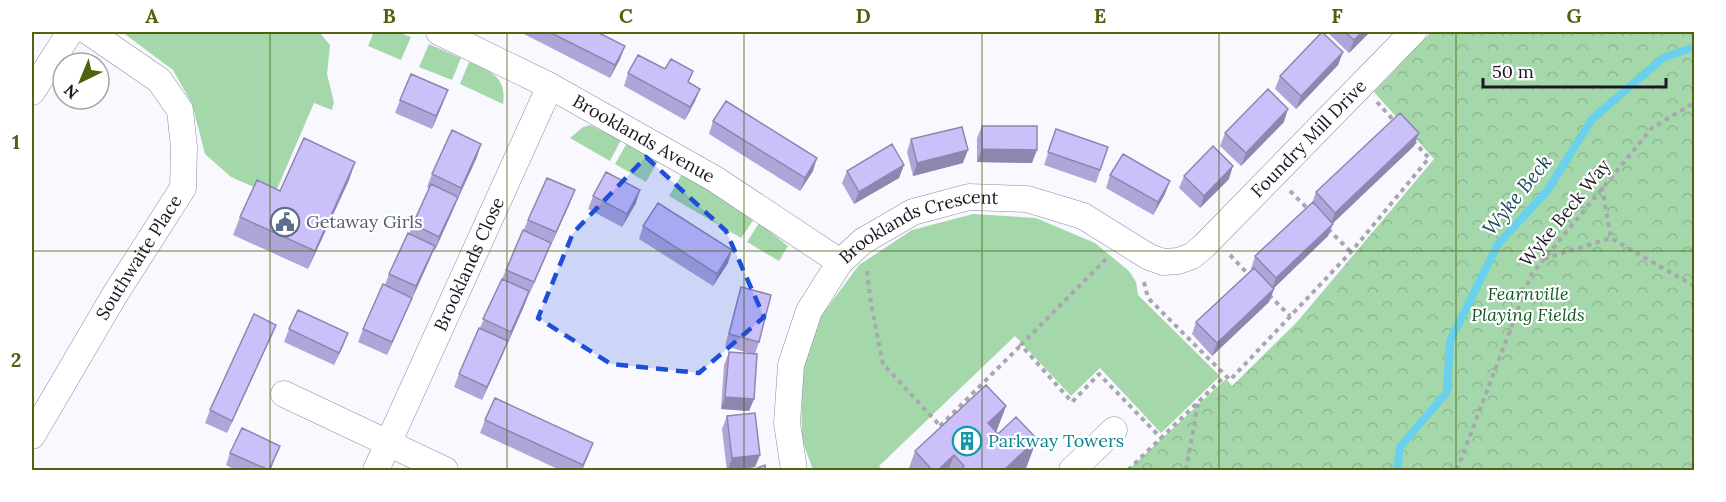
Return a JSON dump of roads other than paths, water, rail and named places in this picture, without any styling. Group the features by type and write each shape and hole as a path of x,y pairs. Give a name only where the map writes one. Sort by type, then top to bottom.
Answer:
{"street":[{"path":"32,92 70,32"},
{"name":"Southwaite Place","path":"32,436 114,296 183,188 184,147 180,110 159,80 89,32"},
{"name":"Brooklands Avenue","path":"439,32 550,86 715,179 840,262"},
{"name":"Foundry Mill Drive","path":"1208,242 1413,32"},
{"name":"Brooklands Close","path":"376,471 550,86"},
{"name":"Brooklands Crescent","path":"794,471 787,423 791,365 809,311 840,262 863,241 913,212 969,197 1027,199 1083,216 1149,257 1163,262 1178,261 1192,256 1208,242"},
{"path":"284,394 389,442 445,471"},
{"path":"1072,471 1114,430"}],"waterway":[{"name":"Wyke Beck","path":"1397,470 1400,447 1447,392 1450,341 1498,244 1547,191 1592,119 1663,58 1694,47"}],"place":[{"name":"Getaway Girls","path":"285,222"},
{"name":"Parkway Towers","path":"967,441"}],"park label":[{"name":"Fearnville Playing Fields","path":"1528,304"}]}
